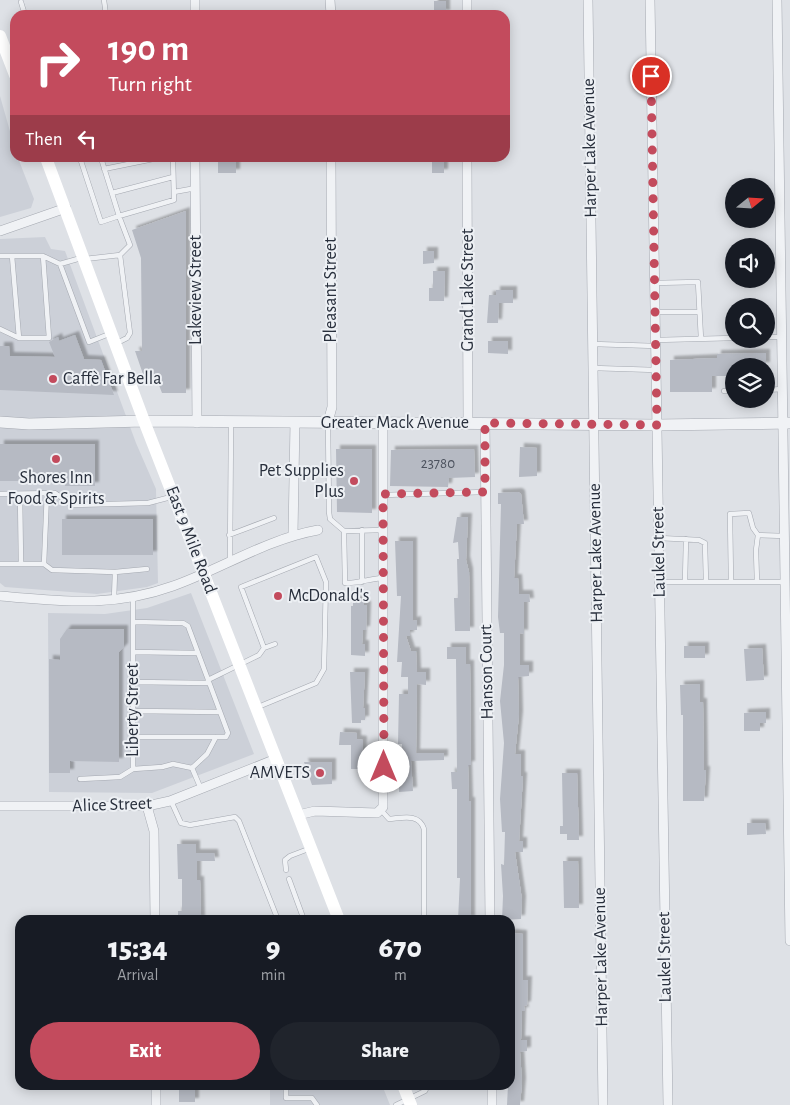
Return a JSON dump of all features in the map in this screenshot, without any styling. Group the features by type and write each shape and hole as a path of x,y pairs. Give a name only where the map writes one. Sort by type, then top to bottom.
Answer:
{"main road":[{"path":"0,36 10,62"},
{"name":"East 9 Mile Road","path":"48,162 144,421 337,915"},
{"path":"405,1090 410,1103"}],"street":[{"name":"Harper Lake Avenue","path":"588,0 603,1105"},
{"name":"Laukel Street","path":"650,0 668,1105"},
{"path":"777,0 783,390 787,423 785,582 790,941"},
{"name":"Lakeview Street","path":"196,162 197,423"},
{"name":"Pleasant Street","path":"328,422 332,407 331,162"},
{"name":"Grand Lake Street","path":"468,162 468,423"},
{"path":"0,231 66,208"},
{"name":"Greater Mack Avenue","path":"0,422 30,424 144,421 197,423 328,422 657,425 787,423"},
{"path":"293,534 295,422"},
{"path":"298,815 315,811 377,812 381,810 384,802 383,423"},
{"name":"Hanson Court","path":"485,423 490,915"},
{"path":"0,596 89,603 133,597 174,586 293,534 318,530"},
{"name":"Alice Street","path":"0,806 147,806 170,801 276,759"},
{"path":"147,806 154,836 155,915"},
{"path":"156,1090 156,1105"},
{"path":"492,1090 492,1105"}],"lane":[{"path":"21,2 23,10"},
{"path":"81,162 101,222 174,200 173,162"},
{"path":"0,256 43,256 60,264 84,258 120,255 130,244 118,216 101,162"},
{"path":"104,169 138,162"},
{"path":"112,193 173,177"},
{"path":"174,192 196,188"},
{"path":"60,264 89,342 127,338 130,333 120,255"},
{"path":"12,256 19,338"},
{"path":"0,329 19,338 49,338 43,256"},
{"path":"654,283 698,282 701,339"},
{"path":"655,312 699,312"},
{"path":"775,337 782,337"},
{"path":"593,344 656,343 725,338"},
{"path":"593,368 656,370"},
{"path":"775,390 783,390"},
{"path":"230,562 231,422"},
{"path":"328,422 330,519 344,531 383,530"},
{"path":"383,494 485,492"},
{"path":"44,564 47,493"},
{"path":"0,494 55,493 72,505 148,503 174,496"},
{"path":"20,494 21,564"},
{"path":"731,582 730,514 749,513 753,528 758,535 756,550 757,582"},
{"path":"229,534 274,518"},
{"path":"362,530 362,582"},
{"path":"344,531 345,583 383,578"},
{"path":"758,535 785,536"},
{"path":"659,538 699,540 705,543 706,582"},
{"path":"685,582 686,539"},
{"path":"256,707 316,683 324,669 326,582 316,557 241,587 264,648"},
{"path":"0,564 44,564 52,570 115,572 146,569"},
{"path":"114,600 115,572"},
{"path":"660,582 785,582"},
{"name":"Liberty Street","path":"133,597 133,769 162,767 173,764 192,768"},
{"path":"133,622 183,623 188,626 228,733 226,737 133,737"},
{"path":"133,682 209,682 239,664 259,655 264,648 275,644"},
{"path":"133,652 198,653"},
{"path":"133,711 220,712"},
{"path":"201,789 192,768 207,754 216,737"},
{"path":"80,779 120,777 133,769"},
{"path":"170,801 181,822 190,825 235,817 239,822 276,915"},
{"path":"381,810 389,820 415,817 422,822 424,829 424,915"},
{"path":"286,870 285,860 290,856 311,848"},
{"path":"289,880 302,915"},
{"path":"286,1090 286,1098 312,1098 317,1105"},
{"path":"396,1105 410,1103 426,1090"}],"shaded area":[{"path":"0,96 10,131 10,162 20,162 34,199 31,208 0,217"},
{"path":"45,237 51,249 65,251 136,443 156,489 158,583 147,587 97,594 5,587 0,583 0,239"},
{"path":"191,593 254,754 152,793 49,792 48,613 105,614 147,608"},
{"path":"270,1090 384,1090 390,1105 270,1105"}],"building":[{"path":"434,1 446,1 446,10 434,10"},
{"path":"218,162 236,162 236,173 218,173"},
{"path":"432,162 444,162 444,173 432,173"},
{"path":"186,211 186,393 162,393 157,380 145,380 135,351 142,351 141,258 132,230"},
{"path":"423,251 434,251 434,263 423,264"},
{"path":"433,271 445,271 444,301 429,301 429,288 433,288"},
{"path":"496,290 513,290 513,303 499,303 498,323 487,323 489,295 496,295"},
{"path":"75,335 84,359 101,360 114,395 0,390 0,346 9,346 10,356 55,357 49,342 58,337 59,341"},
{"path":"488,341 508,341 508,354 488,353"},
{"path":"766,353 766,358 725,358 725,376 712,376 712,392 670,392 670,360 717,358 717,354"},
{"path":"0,444 95,444 95,486 65,486 65,481 0,481"},
{"path":"520,447 537,448 537,476 519,477"},
{"name":"Pet Supplies Plus","path":"336,449 372,449 372,513 337,512"},
{"path":"474,449 475,477 449,478 448,487 390,486 391,450"},
{"path":"518,492 521,494 524,524 517,524 514,578 518,578 519,594 529,594 530,602 524,602 524,634 520,633 520,665 529,665 529,676 518,677 519,715 515,754 521,754 521,776 523,776 519,841 523,841 523,852 515,852 522,900 521,919 515,919 515,915 502,915 501,864 504,865 505,832 502,832 500,799 504,743 500,701 504,665 504,633 500,633 498,617 501,504 498,504 498,493"},
{"path":"457,517 468,517 466,560 469,572 470,631 455,631 454,598 458,598 457,559 459,559 458,542 453,543"},
{"path":"62,519 153,519 153,555 62,555"},
{"path":"395,541 413,541 413,621 417,620 417,630 410,630 410,636 406,636 411,651 416,651 417,672 426,672 426,685 417,684 416,753 444,753 444,760 411,761 413,791 399,792 399,760 402,760 402,744 398,744 399,694 408,694 408,677 401,677 402,662 397,662 401,596 397,596"},
{"path":"353,600 364,600 364,605 367,605 366,630 363,630 362,644 365,644 365,656 351,655 351,606 353,606"},
{"path":"67,629 124,629 124,647 119,652 119,762 70,761 70,773 49,773 49,659 60,660 60,639"},
{"path":"684,646 705,646 705,658 684,658"},
{"path":"447,647 466,647 466,664 470,664 471,765 468,765 469,801 471,801 471,915 458,915 460,878 457,878 457,789 452,789 451,772 457,772 456,659 447,659"},
{"path":"762,648 764,680 746,681 744,649"},
{"path":"350,672 365,672 363,708 365,708 365,720 361,720 361,723 352,723"},
{"path":"700,684 700,702 703,702 704,770 706,770 704,801 683,801 683,715 681,715 680,685"},
{"path":"766,712 766,723 760,723 760,731 744,731 744,713"},
{"path":"340,732 357,733 357,739 363,740 362,758 366,758 366,769 351,769 351,745 339,745"},
{"name":"AMVETS","path":"304,762 332,762 332,784 312,785"},
{"path":"562,773 577,773 579,840 567,840 567,834 560,834 560,826 563,826"},
{"path":"747,823 765,823 766,834 747,835"},
{"path":"177,844 196,844 196,853 214,853 215,861 197,861 197,880 200,880 201,915 178,915 178,911 182,911 182,879 178,879"},
{"path":"563,861 578,861 579,908 564,908"},
{"path":"515,933 523,934 523,980 528,980 527,1005 524,1006 525,1011 522,1011 521,1040 527,1040 527,1051 520,1052 522,1082 520,1105 507,1105 508,1090 515,1090"},
{"path":"179,1090 195,1090 195,1102 179,1102"}],"place":[{"name":"Caffè Far Bella","path":"53,379"},
{"name":"Shores Inn Food & Spirits","path":"56,459"},
{"name":"Pet Supplies Plus","path":"354,481"},
{"name":"McDonald's","path":"278,596"},
{"name":"AMVETS","path":"320,773"}],"route":[{"path":"384,767 383,494 485,492 485,423 657,425 651,76"}]}
